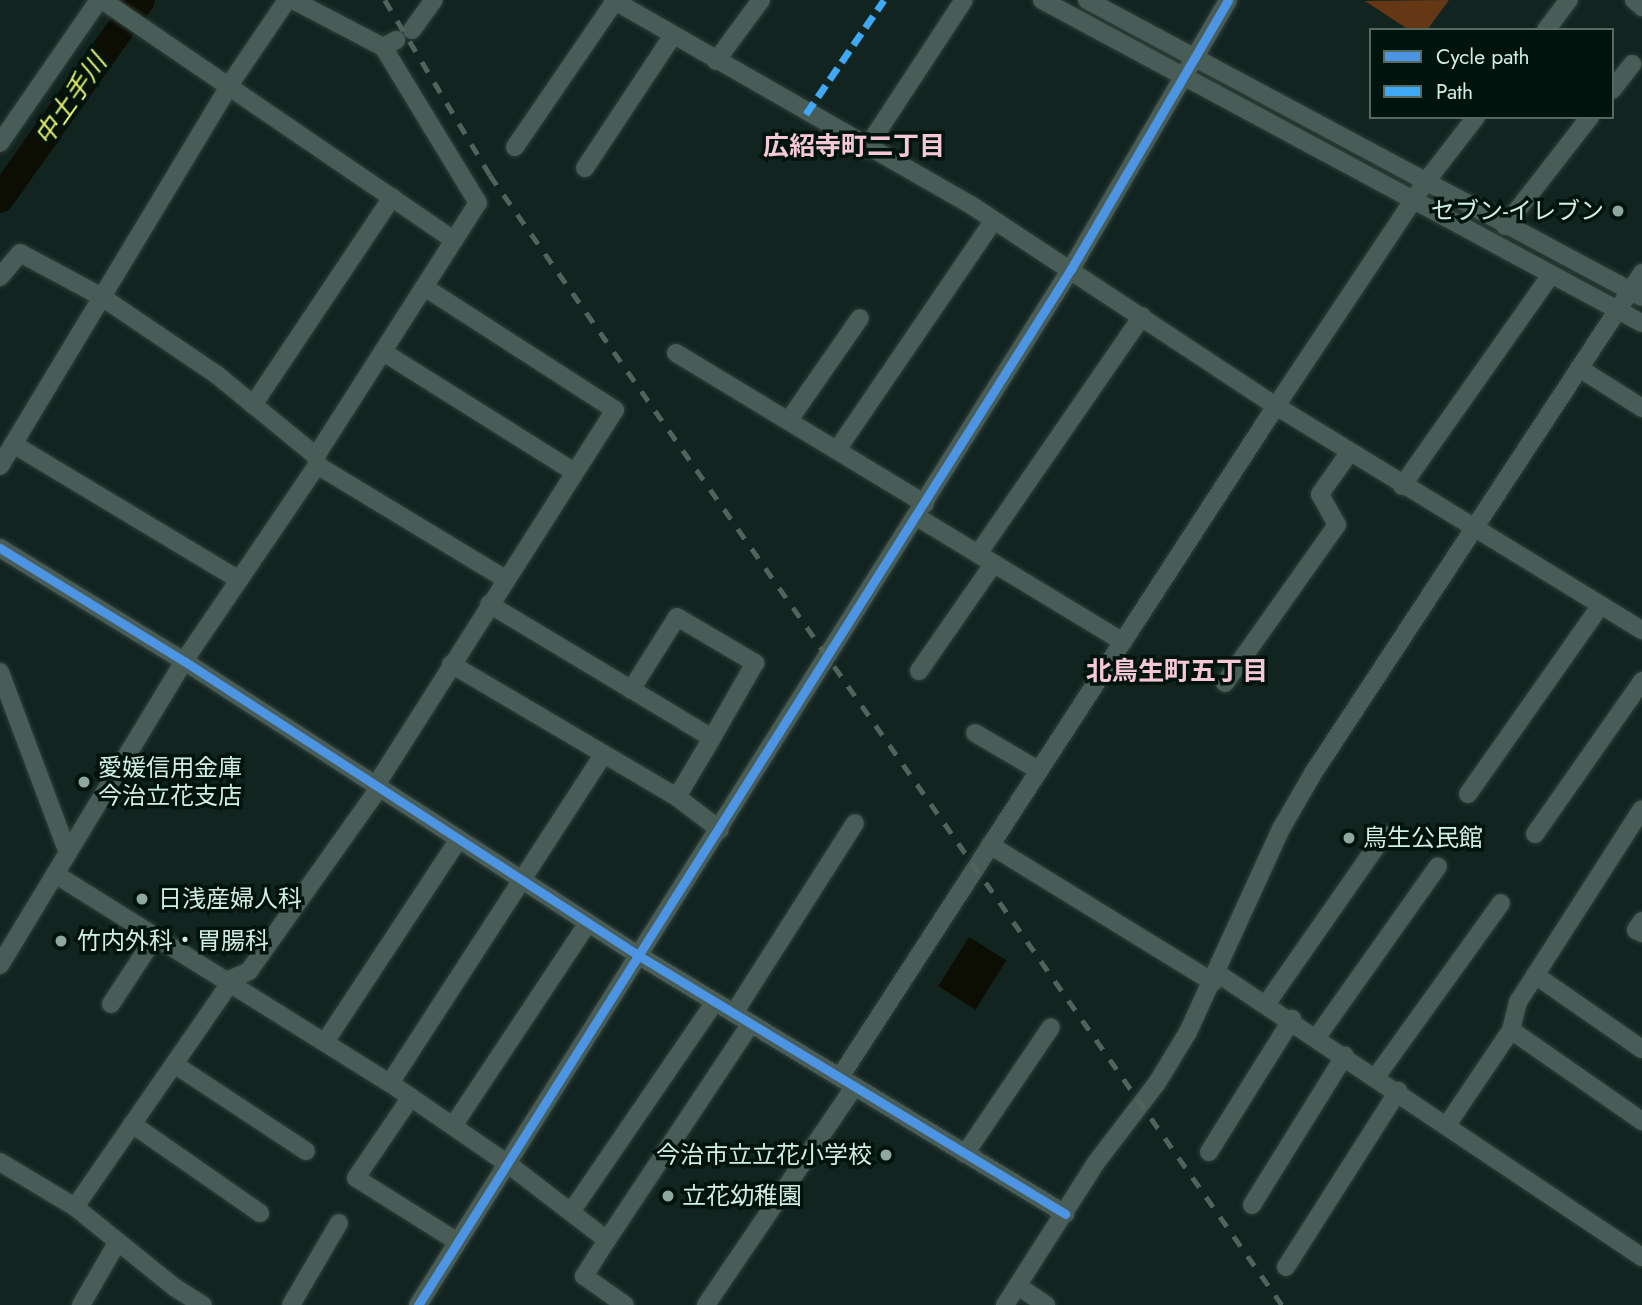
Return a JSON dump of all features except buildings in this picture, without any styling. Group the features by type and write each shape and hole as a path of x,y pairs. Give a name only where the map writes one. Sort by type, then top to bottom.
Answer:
{"street":[{"path":"0,143 101,0 230,84 454,240"},
{"path":"0,466 230,84 287,0"},
{"path":"0,965 184,661 239,580 478,203 390,44 293,0"},
{"path":"412,30 434,0"},
{"path":"716,61 761,0"},
{"path":"866,149 964,0"},
{"path":"1042,0 1412,202 1642,323"},
{"path":"1087,0 1424,184 1636,294"},
{"path":"418,1305 641,957 1072,269 1228,0"},
{"path":"1547,28 1569,0"},
{"path":"1634,0 1642,7"},
{"path":"515,146 614,1 866,149 994,220 1349,453 1470,529 1642,631"},
{"path":"585,167 673,35"},
{"path":"1614,86 1632,64"},
{"path":"706,1305 847,1082 1038,770 1424,184 1474,119"},
{"path":"1505,226 1589,119"},
{"path":"254,405 391,197"},
{"path":"837,450 994,220"},
{"path":"0,277 20,253 102,297 217,375 316,460 505,579"},
{"path":"1005,1305 1095,1164 1157,1083 1215,977 1281,829 1470,529 1618,310 1636,294 1642,273"},
{"path":"1402,486 1551,275"},
{"path":"75,1207 228,982 249,971 378,786 451,664 615,410 424,287"},
{"path":"978,554 1142,316"},
{"path":"789,420 860,318"},
{"path":"383,352 574,472"},
{"path":"676,353 837,450 978,554 1123,642"},
{"path":"1579,368 1642,408"},
{"path":"13,444 239,580"},
{"path":"1225,683 1337,525 1320,494 1349,453"},
{"path":"0,548 184,661 641,957 1065,1214"},
{"path":"919,671 993,563"},
{"path":"489,604 712,738"},
{"path":"1468,794 1600,606"},
{"path":"631,690 677,617 755,663 677,797"},
{"path":"451,664 677,797 720,830"},
{"path":"0,672 68,853"},
{"path":"1535,834 1642,681"},
{"path":"975,733 1038,770"},
{"path":"390,1083 524,881 604,754"},
{"path":"1447,1125 1511,1030 1518,1002 1642,809"},
{"path":"734,1013 855,824"},
{"path":"1267,1003 1384,835"},
{"path":"325,1042 459,839"},
{"path":"990,845 1215,977 1267,1003 1642,1257"},
{"path":"1317,1037 1438,866"},
{"path":"55,874 390,1083 508,1164 607,1240"},
{"path":"1376,1077 1501,903"},
{"path":"1642,921 1636,930 1642,933"},
{"path":"453,1126 588,923"},
{"path":"111,1004 155,937"},
{"path":"1535,975 1642,1049"},
{"path":"570,1212 715,1002"},
{"path":"1209,1152 1292,1019"},
{"path":"625,1305 584,1276 751,1023"},
{"path":"965,1154 1051,1027"},
{"path":"1511,1030 1642,1121"},
{"path":"1252,1205 1345,1055"},
{"path":"174,1064 306,1151"},
{"path":"1286,1267 1398,1091"},
{"path":"411,1097 356,1178 458,1242"},
{"path":"132,1124 260,1213"},
{"path":"0,1162 75,1207 117,1243 203,1305"},
{"path":"291,1305 339,1223"},
{"path":"81,1305 117,1243"},
{"path":"1018,1286 1046,1305"}],"shaded area":[{"path":"1449,0 1428,28 1406,28 1365,1"},
{"path":"969,937 1006,960 976,1010 938,986"}],"waterway":[{"name":"中土手川","path":"0,199 141,0"}],"railway":[{"path":"385,0 490,175 1282,1305"}],"marked path":[{"path":"806,114 884,0"}],"cycle path":[{"path":"418,1305 1071,269 1228,0"},
{"path":"0,548 184,661 641,957 1065,1214"}],"place":[{"name":"セブン-イレブン","path":"1618,211"},
{"name":"愛媛信用金庫 今治立花支店","path":"84,782"},
{"name":"鳥生公民館","path":"1349,838"},
{"name":"日浅産婦人科","path":"142,899"},
{"name":"竹内外科・胃腸科","path":"61,941"},
{"name":"今治市立立花小学校","path":"886,1155"},
{"name":"立花幼稚園","path":"668,1196"}],"district":[{"name":"広紹寺町二丁目","path":"854,147"},
{"name":"北鳥生町五丁目","path":"1177,672"}]}
